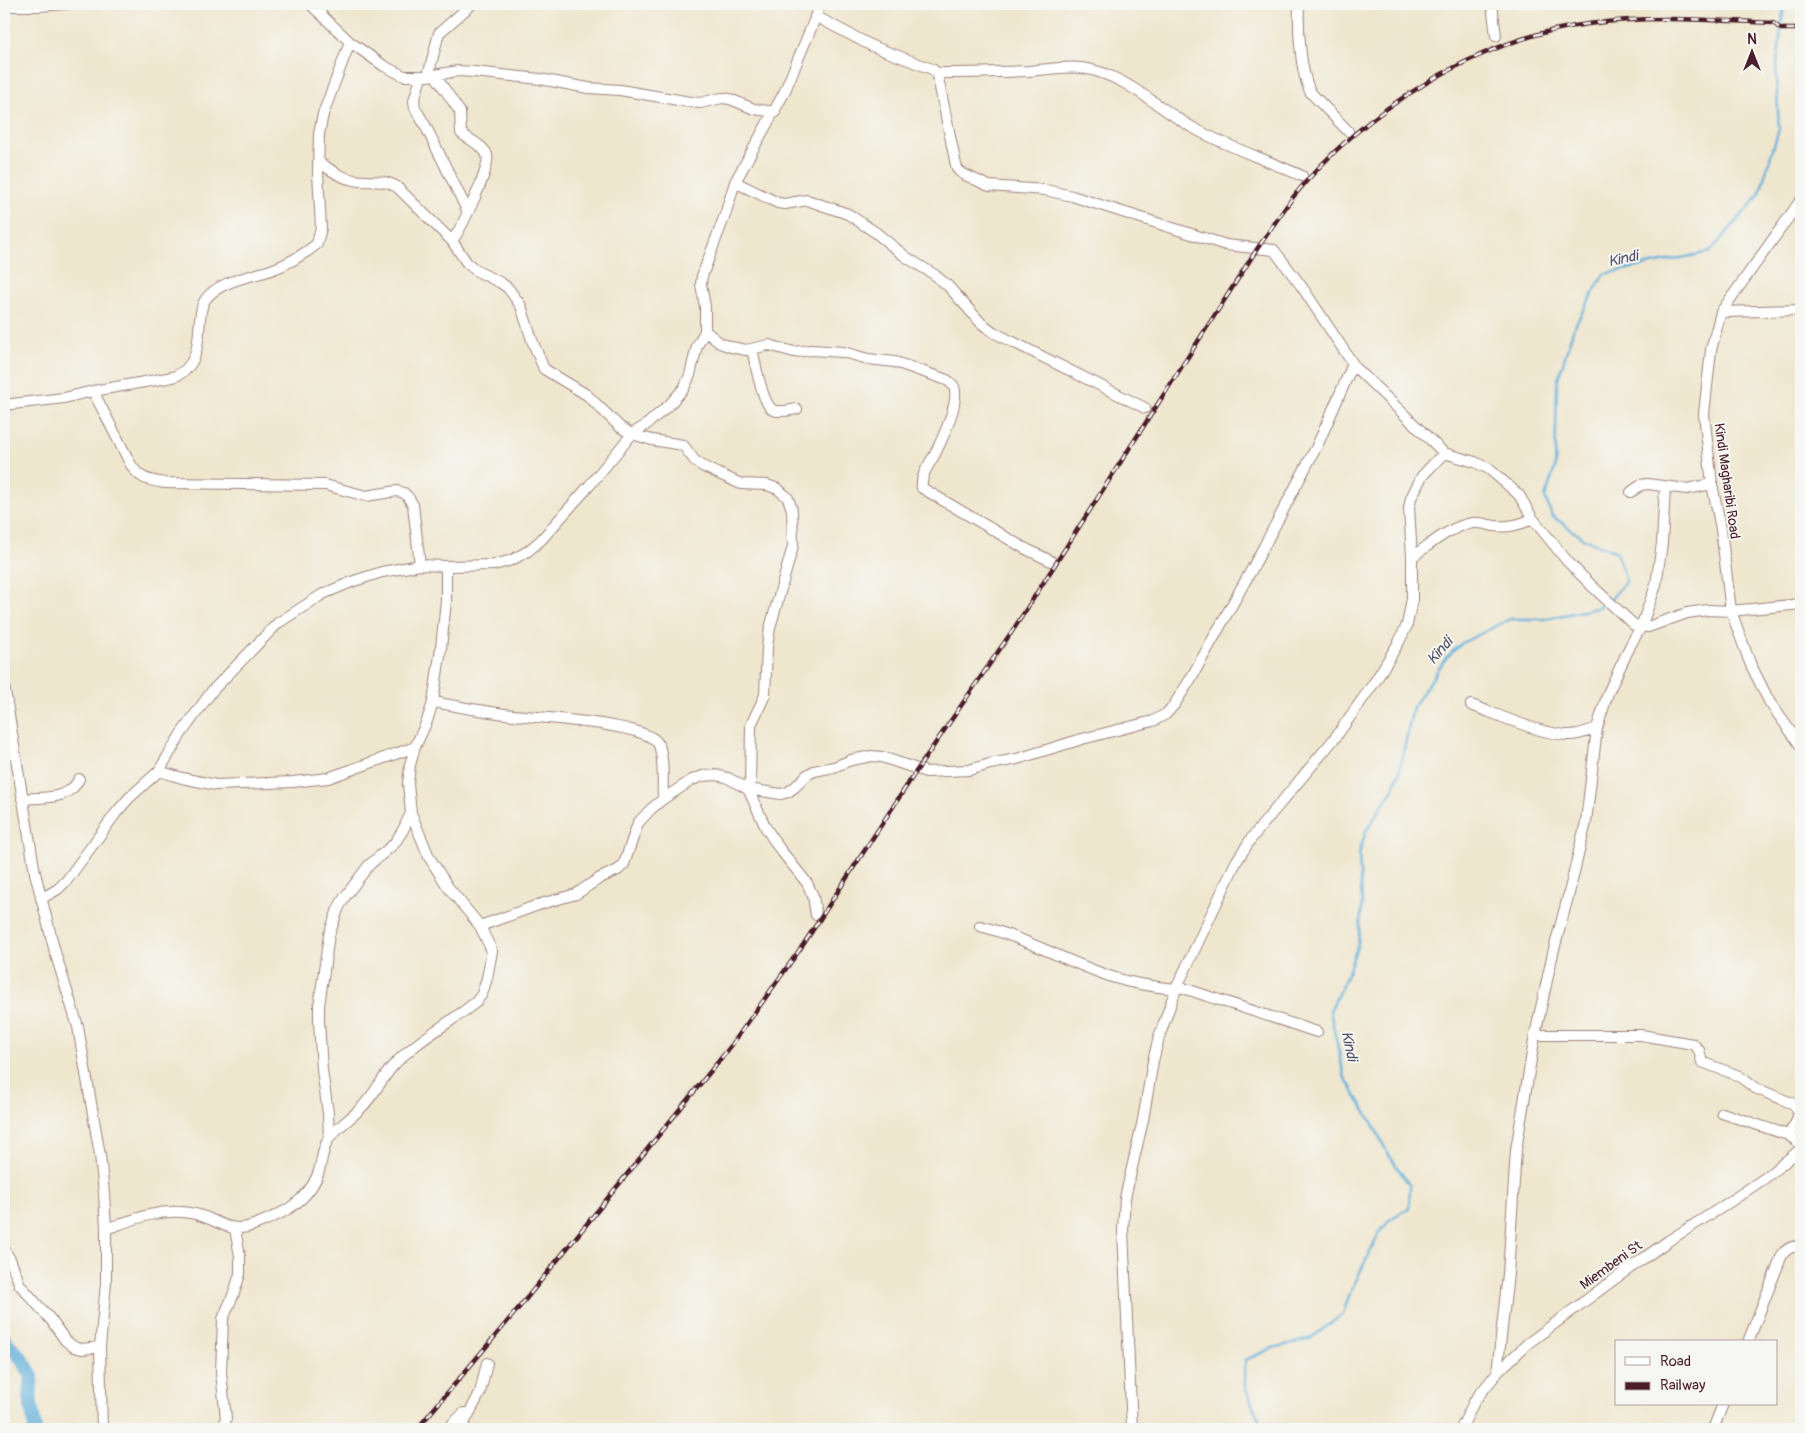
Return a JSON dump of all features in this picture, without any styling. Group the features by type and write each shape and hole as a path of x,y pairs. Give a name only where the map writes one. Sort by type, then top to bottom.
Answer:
{"street":[{"path":"4,6 67,4"},
{"path":"310,4 350,42 396,74 404,76 428,76 458,71 503,75 540,79 588,88 620,90 690,102 700,103 714,99 730,99 754,108 775,112"},
{"path":"468,212 425,125 414,108 414,101 428,76 439,33 472,4"},
{"path":"41,899 67,880 116,813 129,798 159,771 181,734 208,696 278,623 323,594 382,572 420,565 494,565 512,560 528,551 541,540 589,486 632,434 646,425 670,404 684,388 690,375 697,346 705,331 702,276 735,182 775,112 821,4"},
{"path":"1299,4 1303,66 1310,93 1348,131"},
{"path":"1492,4 1496,36"},
{"path":"815,16 872,46 932,69 937,73 995,73 1064,67 1082,68 1099,72 1118,79 1195,129 1302,176"},
{"path":"4,405 64,398 182,374 188,368 196,349 202,307 205,299 219,288 272,270 303,256 318,244 320,228 318,134 323,114 350,42"},
{"path":"937,73 956,165 963,174 989,186 1045,190 1072,196 1226,245 1274,250 1302,287 1353,364 1444,453 1475,462 1489,469 1519,495 1533,519 1568,562 1592,588 1634,624 1648,627 1687,613 1708,610 1732,611 1801,604"},
{"path":"428,76 460,112 461,132 483,149 487,155 486,167 462,227 452,241"},
{"path":"318,162 342,177 356,181 390,183 397,187 452,241 467,263 477,272 508,288 521,306 532,340 544,368 587,395 620,427 632,434 682,446 695,461 704,467 741,484 772,487 784,494 792,510 793,546 770,628 765,695 750,724 749,790 766,828 779,848 807,883 813,896 816,916"},
{"path":"735,182 778,203 785,204 807,200 848,214 876,232 906,257 935,275 948,286 981,323 995,333 1145,408"},
{"name":"Kindi Magharibi Road","path":"1801,200 1721,312 1717,321 1711,350 1704,414 1712,484 1721,529 1732,611 1750,662 1770,702 1801,746"},
{"path":"1721,312 1801,310"},
{"path":"705,331 720,343 746,350 769,345 794,352 811,350 843,352 868,359 895,362 947,380 953,385 955,401 942,439 923,477 922,488 1024,548 1051,561"},
{"path":"752,349 762,388 769,406 772,410 779,411 797,409"},
{"path":"480,926 541,904 576,894 600,878 618,870 624,864 638,823 663,799 692,780 704,776 716,775 728,778 749,790 775,793 788,792 814,771 866,757 882,757 926,772 969,770 1018,759 1082,739 1153,721 1166,714 1190,680 1252,569 1317,446 1353,364"},
{"path":"93,391 136,473 144,478 165,484 326,484 366,496 389,491 404,493 413,505 420,565"},
{"path":"1132,1429 1123,1230 1125,1198 1159,1037 1176,988 1236,862 1268,818 1335,738 1376,680 1399,642 1410,612 1412,557 1409,508 1411,498 1422,476 1444,453"},
{"path":"1631,492 1642,485 1686,489 1712,484"},
{"path":"1497,1373 1508,1274 1516,1150 1535,1035 1553,953 1586,822 1597,728 1614,679 1641,627 1656,585 1662,543 1665,486"},
{"path":"1412,557 1446,534 1464,525 1479,522 1505,526 1533,519"},
{"path":"329,1139 363,1107 392,1068 410,1051 469,1008 482,994 487,978 492,951 480,926 448,887 433,864 411,814 408,784 415,747 433,702 446,602 446,566"},
{"path":"4,685 22,799 41,899 78,1027 100,1155 106,1229 106,1284 100,1347 102,1429"},
{"path":"433,702 505,714 620,727 649,736 660,746 663,799"},
{"path":"1471,705 1553,733 1580,734 1597,728"},
{"path":"159,771 216,785 293,782 328,778 415,747"},
{"path":"22,799 62,795 70,792 76,786 79,779"},
{"path":"106,1229 152,1213 168,1211 191,1213 235,1229 249,1227 278,1216 292,1208 307,1192 317,1176 329,1139 328,1113 322,1070 319,1006 329,935 344,898 369,865 394,844 411,814"},
{"path":"980,926 1004,932 1113,977 1141,985 1176,988 1317,1032"},
{"path":"1535,1035 1641,1035 1693,1044 1699,1050 1702,1062 1739,1076 1755,1088 1794,1104 1798,1110 1798,1119 1788,1135"},
{"path":"1722,1113 1788,1135 1800,1150"},
{"name":"Miembeni St","path":"1461,1429 1474,1400 1497,1373 1527,1344 1668,1241 1757,1183 1800,1150"},
{"path":"223,1429 226,1418 221,1373 223,1319 240,1274 240,1256 235,1229"},
{"path":"1749,1340 1782,1255 1786,1249 1801,1246"},
{"path":"4,1250 10,1259 20,1285 52,1320 65,1340 74,1347 82,1349 100,1347"},
{"path":"460,1429 480,1393 488,1363"},
{"path":"447,1429 480,1393"},
{"path":"1713,1429 1722,1406"}],"waterway":[{"name":"Kindi","path":"1610,600 1626,581 1617,552 1584,539 1552,516 1545,497 1555,468 1557,383 1574,327 1604,274 1710,252 1759,195 1779,129 1776,74 1784,4"},
{"name":"Kindi","path":"1263,1429 1245,1387 1245,1360 1273,1348 1310,1339 1343,1314 1350,1293 1378,1235 1390,1219 1409,1208 1410,1186 1387,1152 1373,1124 1344,1076 1330,1011 1347,975 1358,944 1362,904 1359,854 1366,831 1394,787 1399,773 1413,707 1446,658 1462,643 1510,619 1545,619 1597,608 1605,603"},
{"path":"4,1339 22,1359 32,1376 30,1397 35,1429"}],"railway":[{"path":"417,1429 517,1310 731,1046 803,945 917,770 1015,627 1257,249 1294,196 1322,165 1353,135 1388,108 1426,83 1465,62 1506,45 1547,32 1611,21 1657,19 1773,23 1781,29 1801,29"}]}
